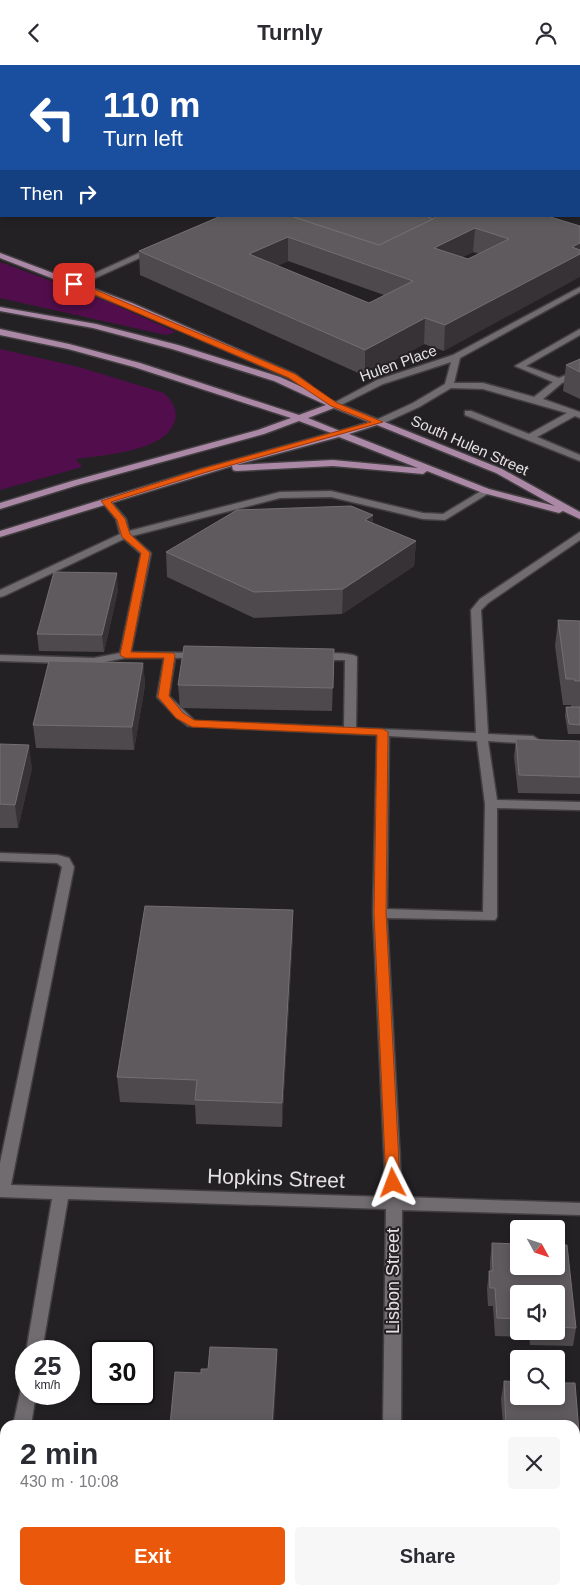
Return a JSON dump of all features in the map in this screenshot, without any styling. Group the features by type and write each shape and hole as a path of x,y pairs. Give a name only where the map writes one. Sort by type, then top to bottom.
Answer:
{"main road":[{"path":"0,255 74,284 292,376 334,405"},
{"name":"South Hulen Street","path":"0,309 93,326 175,347 278,379 334,405 499,471 578,515"},
{"name":"South Hulen Street","path":"0,332 104,355 300,418 486,491 578,515"},
{"path":"0,506 75,483 261,432 334,405"},
{"path":"0,534 204,471 342,434 379,422"},
{"path":"204,471 333,463 439,473"}],"street":[{"path":"74,284 164,245"},
{"path":"456,357 580,289"},
{"path":"559,381 520,367 580,332"},
{"name":"Hulen Place","path":"334,405 380,382 456,357"},
{"name":"Hulen Place","path":"450,385 456,357"},
{"path":"535,401 559,381 580,372"},
{"path":"379,422 416,405 450,385 483,386 550,404 577,414"},
{"path":"468,413 580,458"},
{"path":"530,438 577,414"},
{"path":"0,594 126,535 280,495 331,494 423,516 445,517 486,491"},
{"path":"106,501 121,519 126,535 146,553 125,655"},
{"path":"380,913 490,917 491,804 482,737 476,610 484,601 580,535"},
{"path":"0,658 94,661 125,655 208,655"},
{"path":"170,655 164,697 180,715 192,723 350,731 382,740 482,737 544,741"},
{"path":"303,656 351,657 350,731"},
{"name":"Lisbon Street","path":"382,740 380,913 394,1202 392,1420"},
{"path":"491,804 580,805"},
{"path":"0,857 58,859 64,861 68,867 1,1191"},
{"name":"Hopkins Street","path":"1,1191 580,1209"},
{"path":"36,1340 61,1192"},
{"path":"23,1420 25,1405"}],"shaded area":[{"path":"0,262 111,303 176,332 166,335 0,298"},
{"path":"0,349 79,367 164,393 174,405 176,412 175,420 170,431 160,439 147,445 117,453 76,459 82,467 0,490"}],"building":[{"path":"219,217 294,217 379,245 436,217 550,217 580,226 580,243 572,247 580,250 580,254 445,325 425,318 365,350 139,251","holes":["475,228 509,239 468,259 434,248","288,237 413,281 369,303 249,254"]},
{"path":"294,217 428,217 433,219 379,245"},
{"path":"580,359 580,372 566,365"},
{"path":"351,506 373,515 365,520 416,541 343,589 254,592 166,552 237,510"},
{"path":"54,572 117,573 102,635 37,634"},
{"path":"558,620 580,621 580,681 566,679"},
{"path":"184,646 334,649 333,688 178,685"},
{"path":"49,661 143,663 132,727 33,725"},
{"path":"566,707 580,707 580,725 569,724"},
{"path":"516,739 580,741 580,777 519,775"},
{"path":"0,744 29,745 15,805 0,804"},
{"path":"145,906 293,910 282,1103 195,1100 197,1080 117,1077"},
{"path":"492,1243 510,1244 510,1275 565,1275 565,1245 567,1245 576,1328 565,1327 565,1285 510,1285 510,1319 497,1318 495,1288 490,1288 489,1271 493,1271"},
{"path":"210,1347 277,1349 272,1420 170,1420 175,1372 201,1373 201,1369 208,1369"},
{"path":"504,1381 510,1381 510,1405 565,1405 565,1383 575,1383 578,1420 506,1420"}],"route":[{"path":"74,284 128,305 292,376 334,405 379,422 204,471 106,501 121,519 126,535 146,553 125,655 170,655 164,697 180,715 192,723 383,732 380,913 393,1183"}]}
